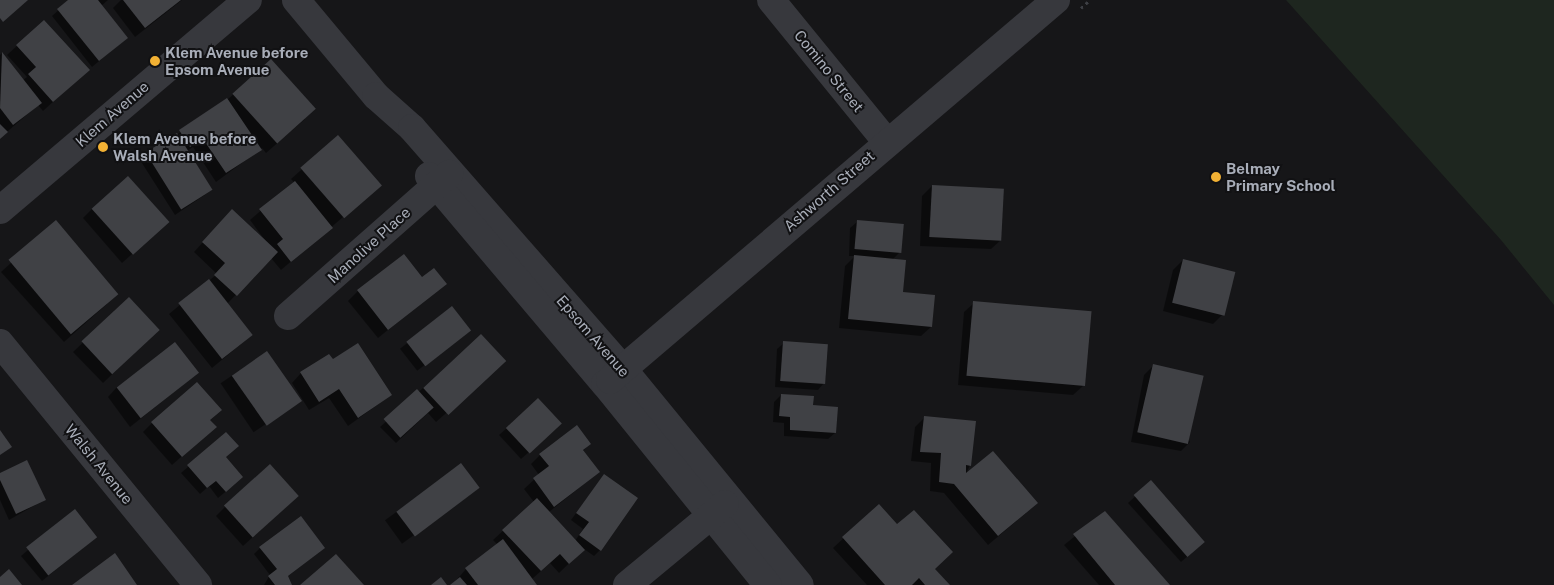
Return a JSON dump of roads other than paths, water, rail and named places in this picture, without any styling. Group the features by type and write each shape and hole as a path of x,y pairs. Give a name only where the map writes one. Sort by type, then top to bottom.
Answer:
{"street":[{"name":"Klem Avenue","path":"0,210 248,0"},
{"name":"Epsom Avenue","path":"296,0 376,96 393,131 443,179 614,377 720,508 768,585"},
{"name":"Comino Street","path":"771,0 887,142"},
{"name":"Ashworth Street","path":"614,377 887,142 1056,0"},
{"name":"Manolive Place","path":"288,316 443,179"},
{"name":"Walsh Avenue","path":"0,343 198,585"},
{"name":"Epsom Avenue","path":"720,508 800,585"},
{"path":"627,585 720,508"}],"place":[{"name":"Klem Avenue before Epsom Avenue","path":"155,61"},
{"name":"Klem Avenue before Walsh Avenue","path":"103,147"},
{"name":"Belmay Primary School","path":"1216,177"}]}
